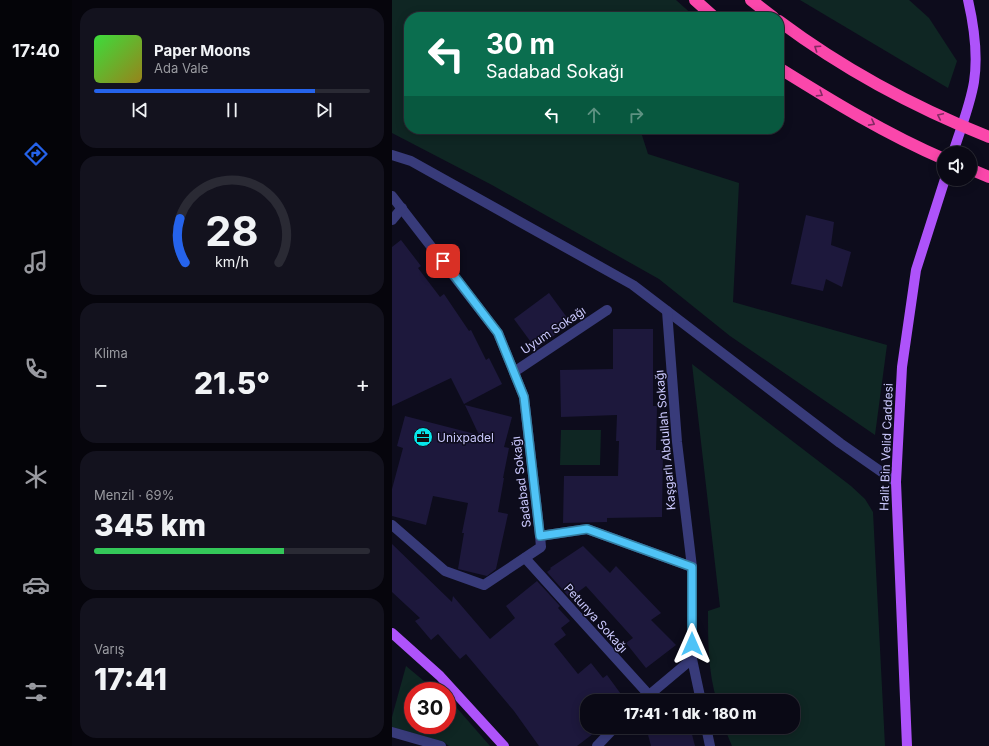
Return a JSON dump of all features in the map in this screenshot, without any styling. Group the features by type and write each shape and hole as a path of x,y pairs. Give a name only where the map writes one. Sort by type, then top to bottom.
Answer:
{"highway":[{"path":"695,0 708,12"},
{"path":"751,0 767,12"},
{"path":"784,24 822,51 902,97 989,137"},
{"path":"784,71 838,105 915,146 937,156"},
{"path":"977,172 989,176"}],"main road":[{"path":"955,146 968,108 974,82 976,57 972,16 968,0"},
{"name":"Halit Bin Velid Caddesi","path":"907,746 896,482 902,367 916,270 943,186"},
{"path":"392,633 440,676 504,746"}],"street":[{"path":"392,155 411,161 633,285 840,443 896,482"},
{"name":"Sadabad Sokağı","path":"392,196 498,333 524,397 540,536 587,529 692,567"},
{"path":"392,220 402,208"},
{"name":"Uyum Sokağı","path":"514,372 607,310"},
{"name":"Kaşgarlı Abdullah Sokağı","path":"667,311 677,442 692,567"},
{"path":"392,525 445,571 484,585 541,547 540,536"},
{"name":"Petunya Sokağı","path":"525,558 642,694"},
{"path":"692,567 692,659 699,694"},
{"path":"650,694 692,659"},
{"path":"392,732 441,746"},
{"path":"597,746 608,734"},
{"path":"707,734 710,746"}],"green space":[{"path":"392,0 676,0 689,12 404,12 404,134 642,134 648,154 739,183 733,302 887,345 875,435 730,336 659,279 492,185 392,133"},
{"path":"800,0 909,0 929,18 957,61 948,88"},
{"path":"692,364 851,486 865,499 873,512 885,746 732,746 727,734 800,734 800,694 715,694 710,668 708,645 708,611 720,607"},
{"path":"561,430 601,430 600,465 560,465"},
{"path":"406,666 425,682 404,682 404,730 392,727 392,717"},
{"path":"456,707 490,746 449,746 444,742 416,734 456,734"}],"building":[{"path":"806,215 834,222 831,245 851,252 842,287 826,279 823,291 791,284"},
{"path":"401,240 421,266 418,268 440,297 444,294 469,331 471,330 486,360 489,358 502,384 464,404 451,378 392,406 392,247"},
{"path":"549,293 571,323 536,349 514,319"},
{"path":"613,329 653,329 653,406 657,406 656,450 663,450 662,517 607,518 607,522 563,523 564,476 618,476 619,441 616,441 617,415 561,417 560,370 613,369"},
{"path":"465,405 512,417 504,447 509,448 498,512 508,514 496,569 487,576 458,569 464,533 462,533 468,503 433,496 426,525 392,516 392,489 403,448 397,446 405,416 479,435"},
{"path":"392,544 452,602 453,596 490,639 515,618 506,606 537,581 560,606 558,608 570,621 561,628 566,635 554,644 578,674 591,663 603,678 607,675 621,694 580,694 580,734 593,734 577,746 539,746 514,711 466,654 460,659 438,634 431,640 415,621 420,618 392,592"},
{"path":"583,546 610,573 616,566 661,613 651,620 676,645 646,668 626,643 633,638 586,586 570,598 547,572 551,569 550,568"},
{"path":"648,734 692,734 695,746 651,746"}],"place":[{"name":"Unixpadel","path":"423,437"}],"route":[{"path":"443,261 498,333 524,397 540,536 587,529 692,567 692,644"}]}
